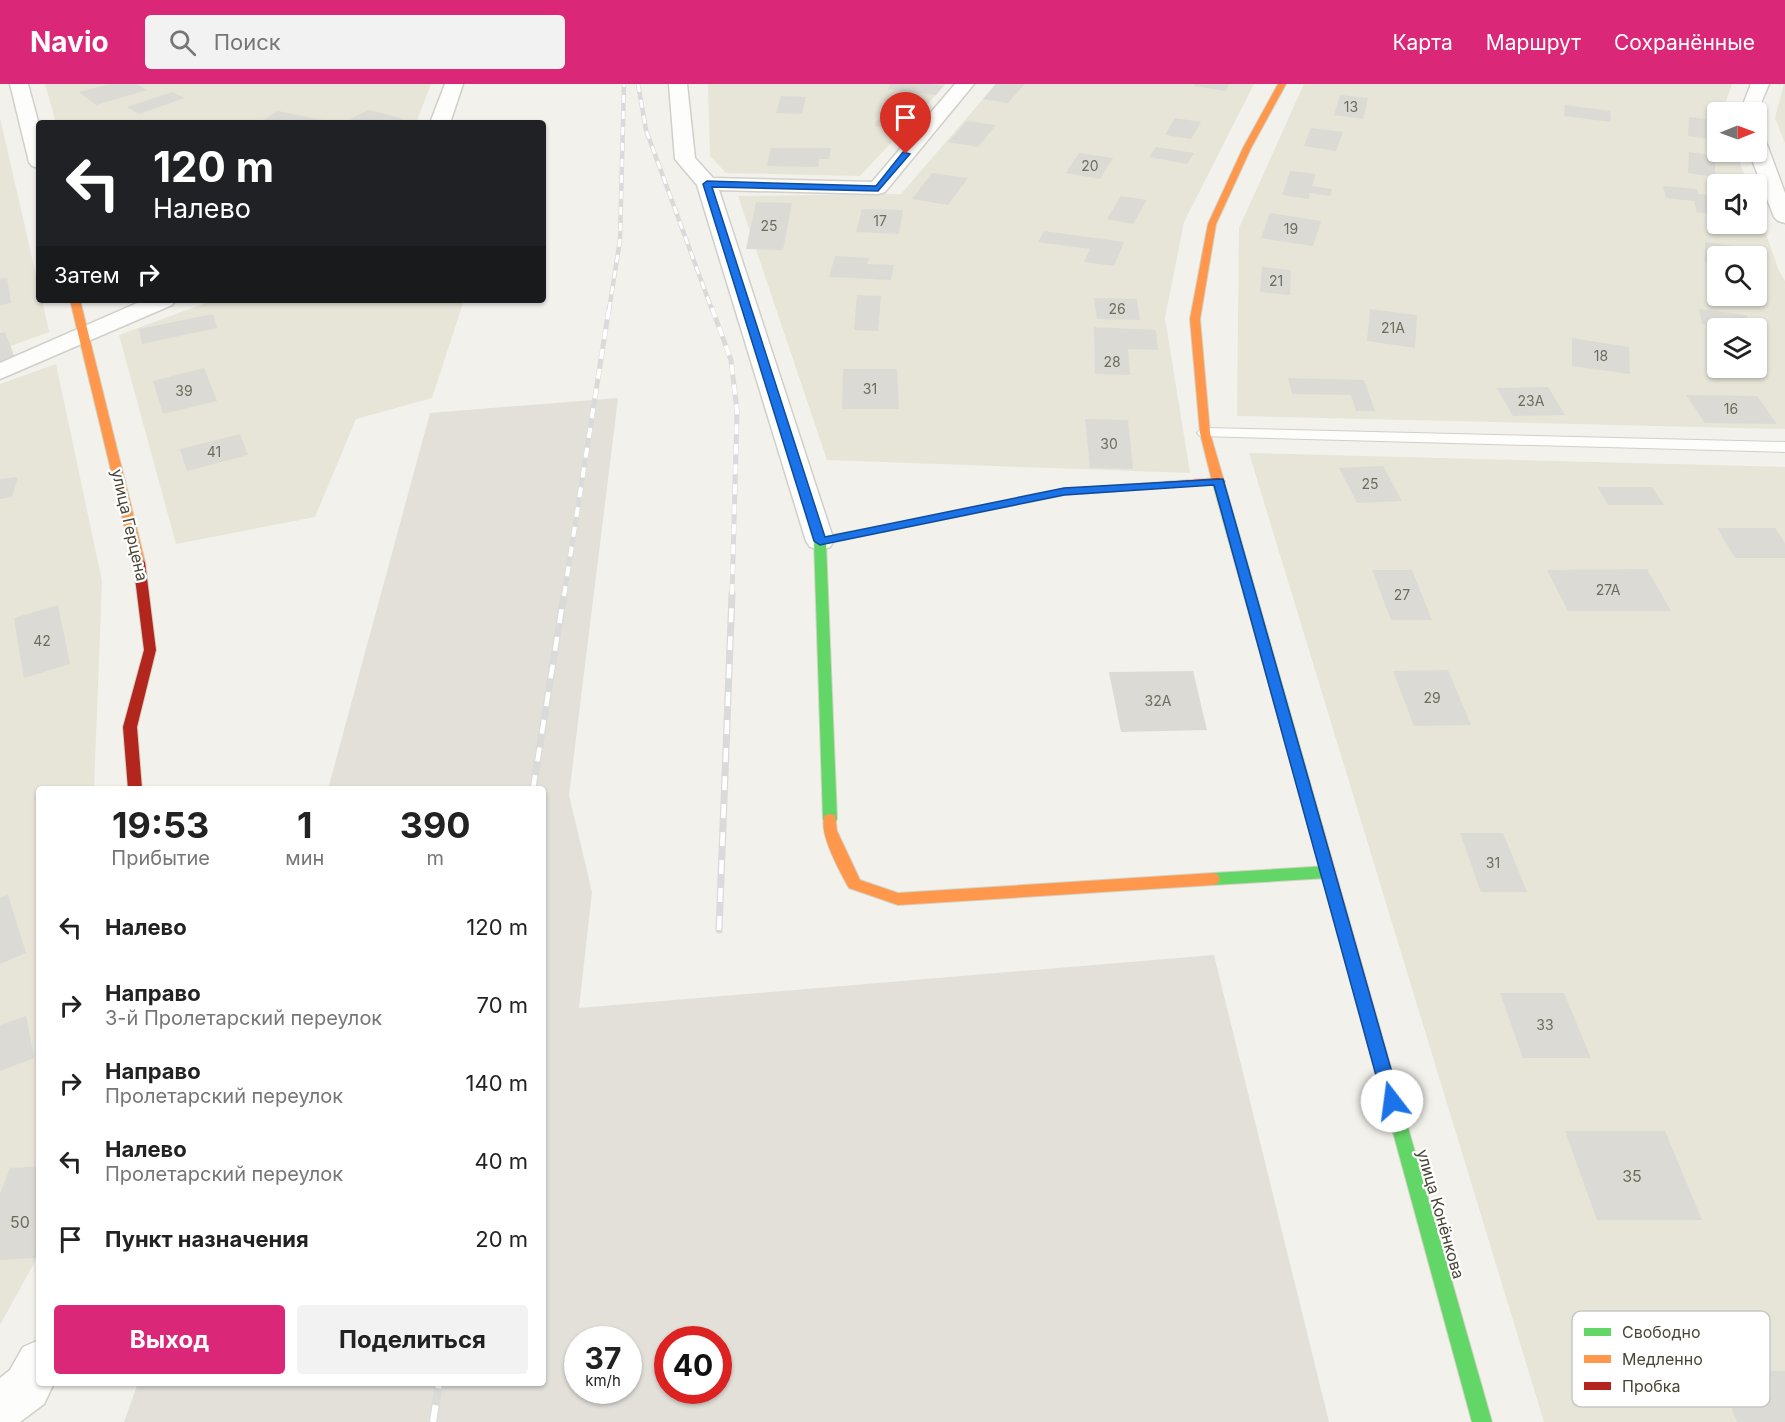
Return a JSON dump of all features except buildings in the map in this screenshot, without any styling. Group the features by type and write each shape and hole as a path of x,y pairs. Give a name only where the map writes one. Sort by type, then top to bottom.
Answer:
{"street":[{"path":"19,84 36,150"},
{"path":"441,120 454,84"},
{"path":"678,84 685,159 707,184 820,541 830,831 855,884 898,899 1328,872"},
{"path":"707,184 878,188 965,84"},
{"name":"улица Конёнкова","path":"1282,84 1247,148 1212,224 1195,319 1205,433 1482,1422"},
{"path":"1753,102 1760,84"},
{"path":"1762,162 1785,217"},
{"name":"улица Герцена","path":"76,303 142,572 150,650 130,727 135,786"},
{"path":"0,372 84,333 157,303"},
{"path":"820,541 1064,492 1219,481"},
{"path":"0,1408 27,1387 36,1369"}],"lane":[{"path":"1205,433 1785,447"}],"shaded area":[{"path":"45,84 431,84 417,120 55,120"},
{"path":"708,84 946,84 860,176 726,173 710,156"},
{"path":"996,84 1254,84 1184,222 1165,318 1190,473 827,460 738,196 901,194"},
{"path":"1304,84 1732,84 1726,102 1707,102 1707,162 1740,162 1744,174 1707,174 1707,234 1766,234 1779,271 1785,281 1785,429 1237,416 1239,228"},
{"path":"1785,84 1785,143 1775,118"},
{"path":"0,118 36,275 36,303 43,303 49,332 0,350"},
{"path":"206,303 463,303 432,398 356,419 315,517 176,544 119,335"},
{"path":"56,364 102,581 94,786 36,786 36,1259 0,1325 0,384"},
{"path":"618,398 569,795 592,892 579,1008 1214,955 1329,1422 124,1422 137,1386 546,1386 546,786 329,786 430,413"},
{"path":"1249,453 1785,467 1785,1422 1544,1422"}],"railway":[{"path":"609,310 620,240 624,84"},
{"path":"638,84 646,130 712,310"},
{"path":"564,596 609,308"},
{"path":"712,308 731,360 737,411 732,596"},
{"path":"533,786 564,594"},
{"path":"719,930 732,594"},
{"path":"433,1422 439,1386"}],"traffic: fast":[{"path":"1218,481 1316,828"},
{"path":"830,819 820,541 882,529"},
{"path":"1213,879 1328,872"},
{"path":"1393,1103 1482,1422"}],"traffic: slow":[{"path":"1218,481 1205,433 1195,319 1212,224 1247,148 1282,84"},
{"path":"76,303 139,562"},
{"path":"830,819 830,831 854,884 898,899 1213,879"},
{"path":"1316,828 1393,1103"}],"traffic: jam":[{"path":"882,529 1064,492 1219,481"},
{"path":"135,786 130,727 150,650 139,562"}],"route":[{"path":"906,154 878,188 707,184 820,541 1064,492 1219,481 1392,1101"}]}
